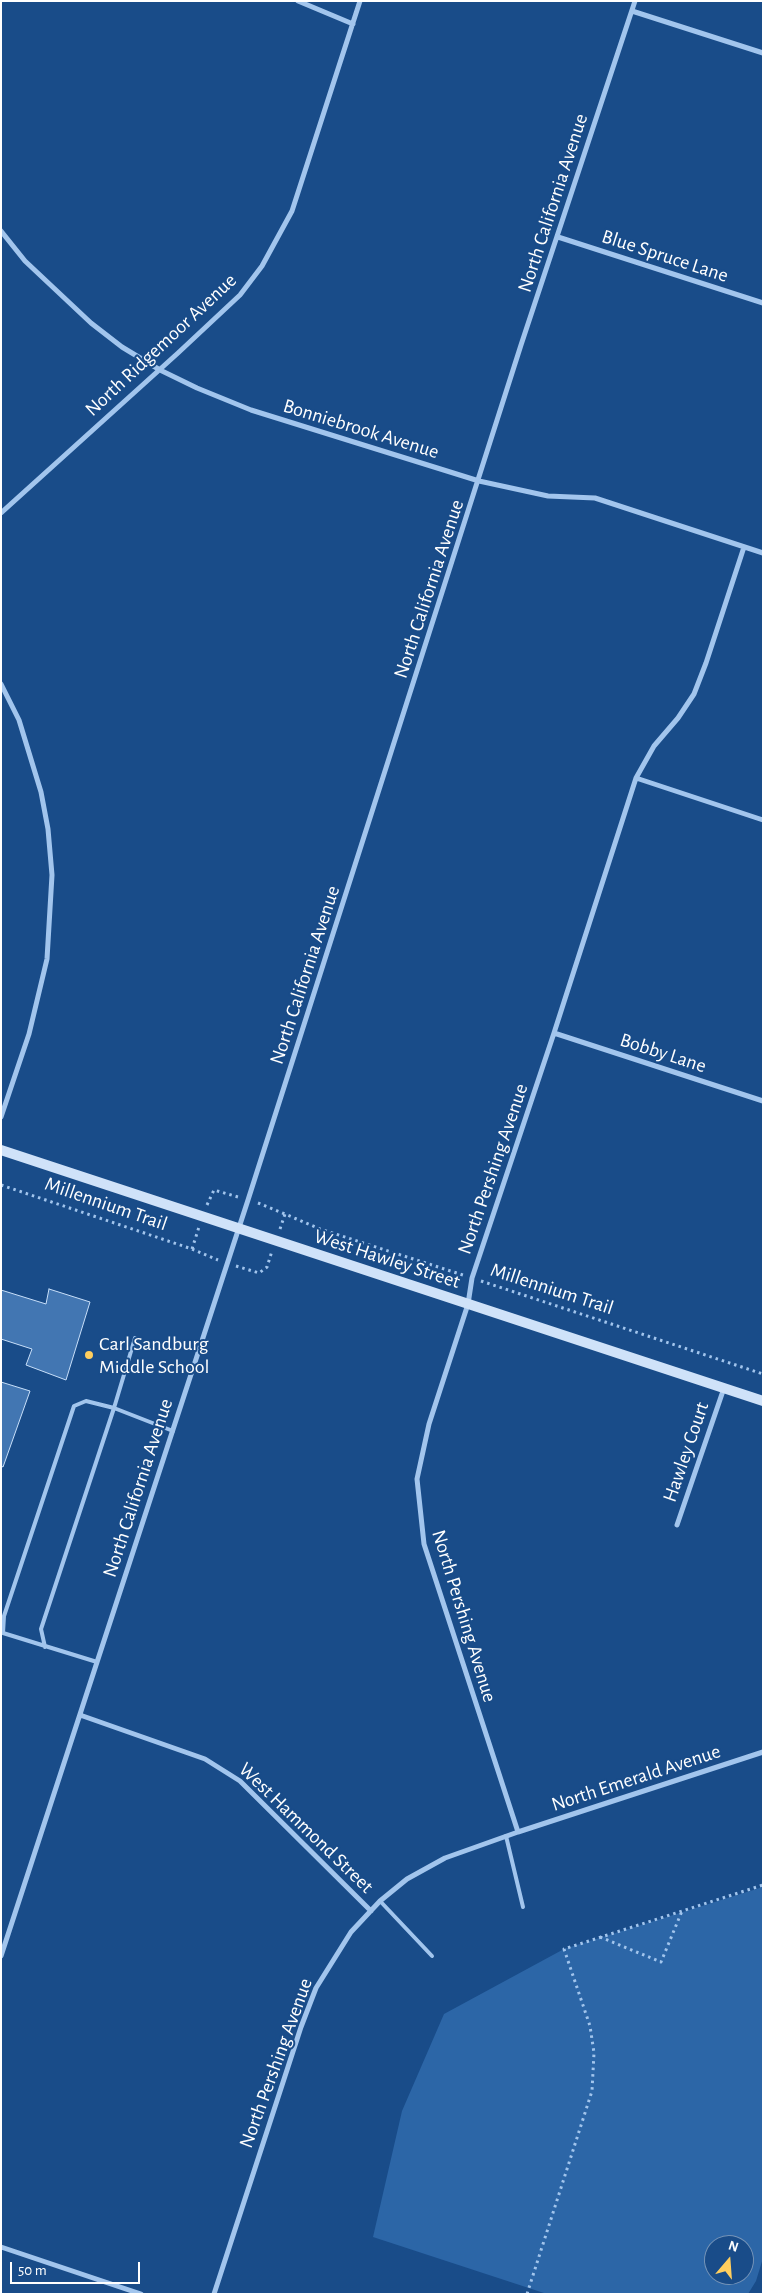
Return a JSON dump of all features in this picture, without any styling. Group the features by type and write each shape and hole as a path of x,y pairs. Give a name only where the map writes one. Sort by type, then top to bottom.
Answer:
{"street":[{"path":"298,1 353,24"},
{"name":"North Ridgemoor Avenue","path":"1,513 240,295 262,266 282,233 292,211 360,1"},
{"name":"North California Avenue","path":"1,1956 239,1229 635,1"},
{"path":"632,12 763,53"},
{"name":"Bonniebrook Avenue","path":"1,231 25,261 84,317 122,347 160,370 197,388 251,410 479,481 548,496 595,498 763,553"},
{"name":"Blue Spruce Lane","path":"558,237 763,303"},
{"name":"North Pershing Avenue","path":"214,2294 301,2027 316,1988 350,1932 380,1901 407,1879 445,1858 518,1832 424,1544 417,1479 429,1424 468,1304 472,1278 554,1033 636,778 654,746 678,718 694,694 744,547"},
{"path":"1,684 19,720 41,792 48,829 52,875 47,959 29,1034 1,1117"},
{"path":"636,778 763,820"},
{"name":"Bobby Lane","path":"554,1033 763,1101"},
{"name":"West Hawley Street","path":"1,1150 763,1401"},
{"name":"Hawley Court","path":"677,1525 724,1388"},
{"name":"West Hammond Street","path":"80,1715 205,1759 240,1782 370,1911"},
{"name":"North Emerald Avenue","path":"518,1832 763,1752"},
{"path":"1,2247 141,2294"}],"lane":[{"path":"45,1647 41,1630 135,1338"},
{"path":"98,1662 3,1633 4,1616 74,1406 86,1400 114,1408 173,1430"},
{"path":"506,1836 523,1907"},
{"path":"380,1901 432,1956"}],"path":[{"name":"Millennium Trail","path":"1,1185 192,1249 201,1254"},
{"path":"211,1195 214,1190 220,1191"},
{"name":"Millennium Trail","path":"272,1208 320,1229 763,1374"},
{"path":"282,1223 286,1214"},
{"path":"192,1249 194,1241"},
{"path":"249,1271 259,1273 267,1267"},
{"path":"527,2294 592,2091 594,2053 590,2026 564,1949 763,1885"},
{"path":"600,1937 660,1962 682,1911"}],"shaded area":[{"path":"763,1887 763,2258 754,2284 754,2235 704,2235 704,2285 754,2285 748,2294 547,2294 373,2237 402,2111 444,2014 564,1949"}],"building":[{"path":"49,1289 90,1302 66,1380 26,1365 32,1349 1,1339 1,1290 46,1304"},
{"path":"1,1382 30,1391 3,1467 1,1466"}],"place":[{"name":"Carl Sandburg Middle School","path":"89,1355"}]}
